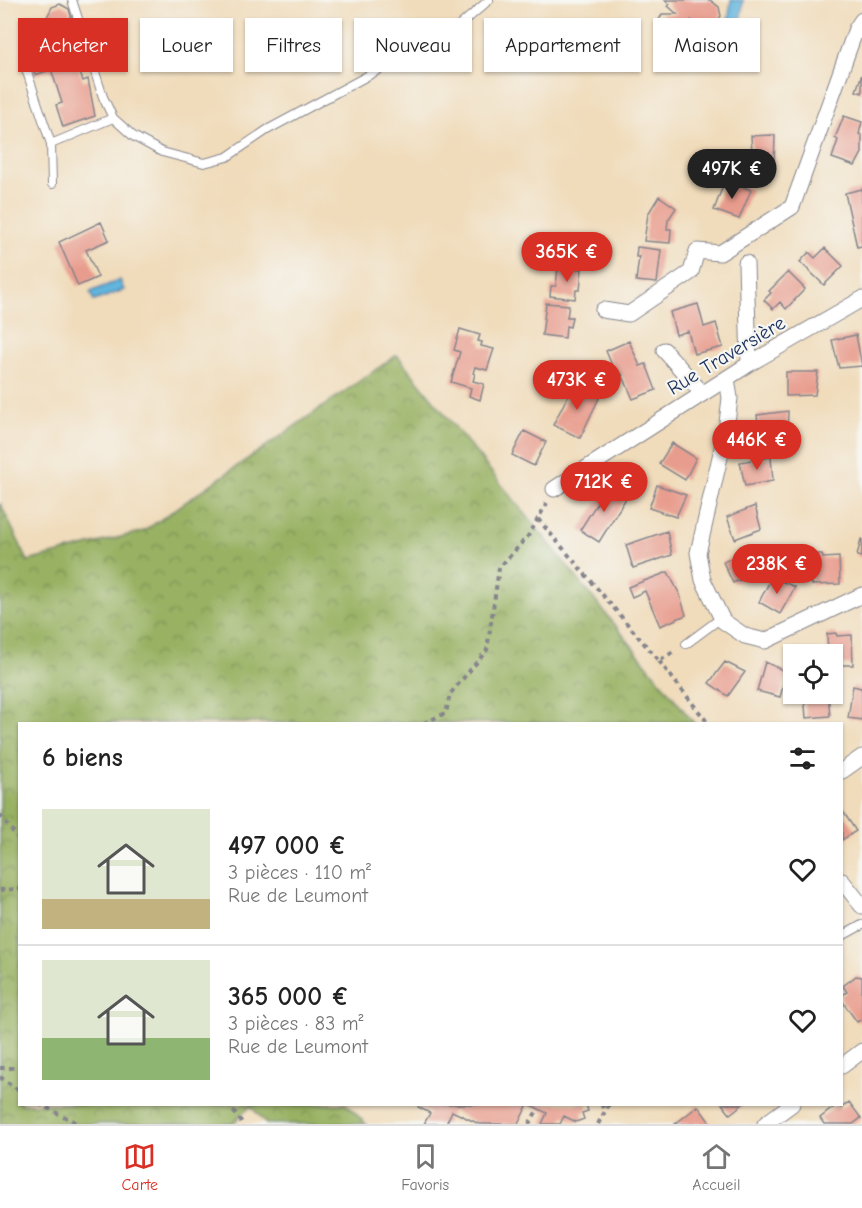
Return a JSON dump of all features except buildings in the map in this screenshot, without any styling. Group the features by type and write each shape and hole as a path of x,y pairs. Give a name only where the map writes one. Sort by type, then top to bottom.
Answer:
{"street":[{"path":"603,310 629,314 691,272 697,251 720,254 792,207 856,29 862,20"},
{"path":"746,263 749,364"},
{"name":"Rue Traversière","path":"554,489 749,364 862,299"},
{"path":"664,350 702,393"},
{"path":"727,379 730,398 726,431 698,553 703,580 721,618 732,629 745,636 765,641 862,595"},
{"path":"843,770 862,757"},
{"path":"843,882 862,906"},
{"path":"843,1065 862,1051"},
{"path":"765,1124 789,1106"}],"lane":[{"path":"72,0 103,97 113,118 133,136 162,152 204,163 227,157 267,130 458,27 489,0"},
{"path":"27,72 51,144 52,184"},
{"path":"51,144 113,118"},
{"path":"686,644 721,618"},
{"path":"843,935 862,925"}],"path":[{"path":"426,722 446,713 450,694 487,651 499,568 528,536 545,507"},
{"path":"538,519 707,722"},
{"path":"658,661 686,644"},
{"path":"0,816 18,838"},
{"path":"0,890 18,889"},
{"path":"0,1068 18,1068"},
{"path":"0,1077 18,1090"},
{"path":"43,1106 79,1124"},
{"path":"230,1106 243,1124"},
{"path":"602,1106 604,1116"},
{"path":"598,1124 608,1106"},
{"path":"529,1124 538,1109"}],"green space":[{"path":"397,355 693,722 18,722 18,1106 251,1106 232,1124 0,1124 0,503 28,561 144,531"},
{"path":"251,1106 348,1106 366,1124 266,1124"}],"water":[{"path":"731,0 743,0 741,18 729,18"},
{"path":"120,280 124,290 94,301 90,292"}]}
